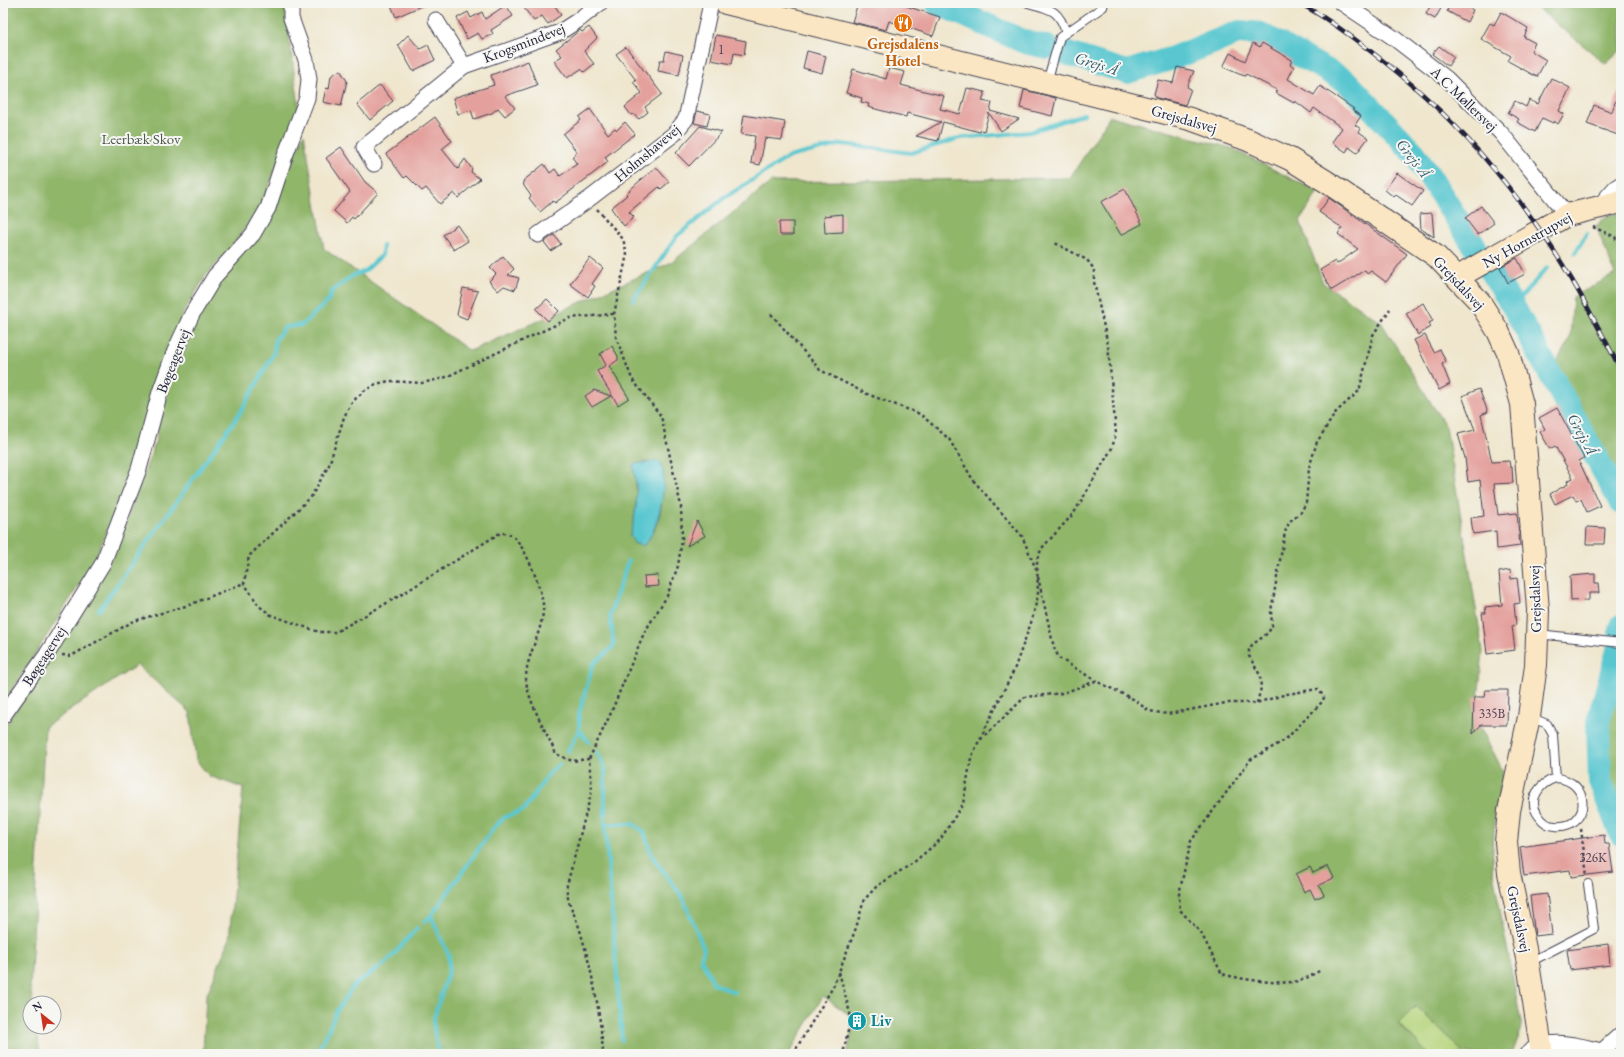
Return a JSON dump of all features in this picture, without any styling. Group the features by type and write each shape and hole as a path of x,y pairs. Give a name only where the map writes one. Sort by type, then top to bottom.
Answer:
{"street":[{"name":"Bøgeagervej","path":"3,716 47,654 106,556 139,469 160,392 174,353 192,314 215,276 253,234 268,208 285,156 307,98 309,79 306,60 291,18 291,3"},
{"name":"Krogsmindevej","path":"374,164 364,147 464,66 560,32 600,3"},
{"name":"Holmshavevej","path":"538,235 590,199 674,134 686,119 711,3"},
{"name":"Grejsdalsvej","path":"726,3 1190,119 1248,140 1290,159 1327,182 1436,256 1466,273 1479,301 1498,331 1508,353 1522,404 1538,610 1536,665 1529,717 1509,811 1506,842 1509,873 1528,963 1537,1051"},
{"name":"A C Møllersvej","path":"1342,3 1394,38 1447,78 1501,133 1567,215"},
{"name":"Krogsmindevej","path":"436,20 464,66"},
{"path":"1611,204 1615,188 1621,184"},
{"name":"Ny Hornstrupvej","path":"1466,273 1567,215 1611,204"},
{"path":"1537,1051 1563,1042 1603,1052 1621,1034"}],"lane":[{"path":"1028,3 1052,9 1062,18 1066,33"},
{"path":"1046,83 1060,38 1103,6 1104,3"},
{"path":"1537,634 1621,642"},
{"path":"1529,717 1547,724 1554,735 1556,778"},
{"path":"1556,778 1565,779 1574,783 1580,791 1583,800 1582,809 1578,818 1570,824 1561,827 1552,826 1543,822 1537,815 1534,806 1535,796 1539,787 1547,781 1556,778"},
{"path":"1528,963 1594,929 1588,884"}],"path":[{"path":"590,199 623,239 627,254 614,314 616,337 632,379 662,416 681,506 682,539 678,566 667,596 644,633 610,714 589,759 592,790 581,827 566,894 582,934 598,1009 603,1054"},
{"path":"1567,215 1615,237 1621,250"},
{"path":"793,1054 833,987 856,928 864,900 877,886 913,863 940,840 963,804 971,758 1014,670 1032,620 1038,595 1036,570 1037,559 1042,548 1074,513 1112,448 1116,434 1108,345 1094,282 1094,269 1087,260 1055,243"},
{"path":"1256,703 1262,688 1260,675 1249,656 1249,650 1252,645 1268,633 1272,626 1271,611 1285,532 1290,521 1302,512 1306,503 1309,468 1317,442 1336,412 1359,391 1373,335 1390,309"},
{"path":"589,759 572,761 556,754 528,693 526,678 543,604 529,559 519,542 509,534 500,533 399,596 336,632 319,632 271,615 259,606 244,583 249,556 311,497 329,465 344,417 352,402 364,390 376,384 389,381 422,383 444,378 570,318 614,314"},
{"path":"771,314 820,370 867,394 920,414 949,439 973,480 1022,536 1036,570 1054,648 1059,658 1096,681 1133,698 1149,711 1168,714 1226,702 1256,703 1287,694 1318,689 1324,697 1318,707 1286,740 1250,760 1191,841 1179,894 1180,910 1201,933 1222,974 1237,978 1292,982 1306,978 1321,970"},
{"path":"47,654 71,656 134,621 189,605 244,583"},
{"path":"979,741 1025,697 1063,694 1096,681"},
{"path":"1578,818 1588,884"},
{"path":"839,972 851,1018 843,1054"}],"green space":[{"name":"Leerbæk Skov","path":"3,3 284,3 299,106 261,207 229,250 206,275 183,313 141,433 123,494 93,563 3,704"},
{"path":"1531,3 1621,3 1621,50 1606,64"},
{"path":"1110,116 1231,148 1318,192 1300,221 1323,283 1381,322 1446,427 1483,651 1476,719 1503,771 1495,813 1492,867 1522,1028 1512,1054 1465,1054 1416,1006 1398,1024 1428,1054 847,1054 855,1019 823,996 789,1054 203,1054 206,997 229,940 243,788 209,776 196,760 190,712 137,665 45,727 30,988 31,995 22,995 22,1035 37,1035 40,1054 3,1054 3,729 79,613 115,553 155,443 164,403 195,324 216,287 264,226 304,134 324,249 470,351 672,262 771,182 1070,178","holes":["659,461 662,471 663,486 660,513 656,526 645,545 630,535 634,518 637,492 633,466"]},
{"path":"1621,213 1621,490 1552,369 1570,339 1573,297 1615,274 1596,226 1607,216"},
{"path":"1621,654 1621,824 1617,815 1603,736"},
{"path":"1416,1006 1465,1054 1428,1054 1398,1023"}],"water":[{"path":"659,461 664,479 661,505 658,519 653,531 648,541 642,546 634,543 630,535 634,518 637,492 633,466 634,464"}],"building":[{"path":"390,3 428,3 396,17"},
{"path":"530,3 553,3 561,15 548,24 542,16 534,21 524,8"},
{"path":"858,3 897,3 940,17 933,36 889,21 886,30 852,22"},
{"path":"1432,3 1444,3 1435,19 1426,14"},
{"path":"1451,3 1471,3 1469,8 1473,10 1467,22 1447,11"},
{"path":"506,5 513,16 491,30 493,34 482,39 478,33 467,39 457,18 468,12 471,18 482,12 485,19"},
{"path":"1501,12 1528,28 1524,37 1535,43 1531,51 1546,60 1537,77 1508,61 1511,56 1481,39 1490,23 1494,25"},
{"path":"589,27 597,38 584,51 594,64 584,72 581,69 567,78 554,61 562,56 556,49 580,30 582,32"},
{"path":"408,35 420,49 428,45 435,60 413,71 398,45"},
{"path":"716,35 746,41 744,55 734,53 732,64 711,60"},
{"path":"1253,43 1260,47 1262,43 1292,60 1290,64 1294,67 1288,79 1314,95 1320,86 1354,109 1352,110 1361,116 1355,125 1361,129 1359,132 1368,138 1357,153 1349,147 1346,152 1332,142 1342,128 1314,108 1311,113 1295,101 1294,103 1276,93 1277,90 1246,74 1245,76 1223,67 1230,53 1245,61"},
{"path":"1439,46 1454,57 1448,66 1432,54"},
{"path":"626,47 662,94 645,107 648,112 639,119 633,114 631,115 625,107 642,93 633,82 636,80 616,54"},
{"path":"666,51 683,55 679,75 658,71 660,60 664,60"},
{"path":"807,51 826,56 822,73 803,68"},
{"path":"528,61 537,85 505,96 515,108 505,116 498,108 492,113 474,119 471,110 458,114 453,98 494,85 491,75"},
{"path":"1177,67 1194,71 1187,87 1191,89 1185,105 1157,98 1154,94 1158,80 1173,83"},
{"path":"889,68 905,72 901,85 944,96 940,109 960,114 967,88 985,92 982,101 992,103 990,111 1019,119 1001,131 989,113 984,131 981,130 980,132 943,122 938,141 916,136 941,122 907,113 906,117 868,107 869,104 861,102 862,98 846,93 853,69 886,79"},
{"path":"340,70 347,81 341,106 323,102 326,88 329,89 331,76"},
{"path":"1551,78 1570,88 1559,111 1564,114 1558,124 1554,121 1553,123 1542,118 1535,132 1517,122 1519,119 1508,113 1515,101 1526,107 1529,100 1538,104"},
{"path":"380,85 393,101 370,120 357,104"},
{"path":"1024,90 1056,98 1052,116 1020,108"},
{"path":"1618,93 1621,93 1621,136 1587,124 1594,105 1612,112"},
{"path":"590,109 608,134 615,128 617,130 625,122 635,134 605,157 608,162 555,203 553,201 540,212 529,198 531,196 524,186 523,181 544,164 550,173 555,169 560,176 577,164 572,157 577,152 563,134 581,120 579,117"},
{"path":"697,111 710,114 707,126 694,123"},
{"path":"744,115 785,122 782,140 765,138 760,165 751,163 755,136 741,134"},
{"path":"435,117 452,141 442,149 458,169 465,159 472,169 471,172 480,179 458,198 454,193 440,204 426,188 422,191 407,176 404,178 386,154"},
{"path":"700,126 722,132 689,166 676,153"},
{"path":"341,147 365,182 378,193 354,219 352,217 347,223 334,211 350,192 326,158"},
{"path":"656,167 669,182 661,189 659,187 629,212 634,217 624,226 611,208"},
{"path":"1397,173 1423,191 1412,206 1396,195 1394,197 1385,190"},
{"path":"1125,189 1142,224 1121,235 1101,202"},
{"path":"1329,198 1407,254 1386,282 1371,271 1367,274 1365,270 1332,290 1320,270 1335,261 1337,264 1358,249 1338,234 1342,228 1319,212"},
{"path":"1481,206 1494,223 1478,235 1465,218"},
{"path":"1432,213 1434,237 1421,229 1420,214"},
{"path":"843,214 843,232 825,233 824,216"},
{"path":"779,222 793,222 793,235 780,235"},
{"path":"457,225 468,241 454,250 443,235"},
{"path":"554,235 561,244 551,251 544,242"},
{"path":"503,256 514,269 508,275 519,278 515,290 504,286 498,291 489,281 496,274 490,268"},
{"path":"590,258 603,268 592,284 595,286 588,297 570,284"},
{"path":"1517,258 1525,274 1508,283 1500,267"},
{"path":"463,288 478,291 467,319 457,315"},
{"path":"547,299 559,311 548,321 536,309"},
{"path":"1423,303 1433,321 1429,323 1431,327 1418,335 1406,313"},
{"path":"1425,335 1434,352 1440,349 1446,362 1442,364 1450,384 1439,390 1414,340"},
{"path":"612,346 618,356 618,360 609,366 629,398 618,405 597,371 606,365 600,354"},
{"path":"1479,389 1488,412 1481,415 1492,462 1509,461 1510,467 1512,467 1513,483 1494,484 1498,515 1517,513 1520,546 1497,549 1496,531 1473,534 1471,518 1484,516 1480,480 1468,482 1465,458 1458,434 1475,430 1462,396"},
{"path":"594,390 611,396 592,407 585,396"},
{"path":"1557,408 1584,458 1579,461 1600,506 1587,512 1581,499 1576,501 1573,495 1555,504 1550,494 1568,484 1567,481 1573,478 1555,446 1550,449 1540,432 1545,429 1539,418"},
{"path":"697,521 705,536 687,546"},
{"path":"1587,527 1605,528 1604,544 1586,544"},
{"path":"1510,570 1511,579 1517,578 1520,603 1514,604 1516,625 1512,626 1515,650 1487,654 1482,613 1486,613 1485,607 1502,605 1499,572"},
{"path":"1595,574 1595,583 1598,583 1599,593 1589,593 1589,600 1571,601 1570,576"},
{"path":"658,575 659,586 645,587 644,576"},
{"path":"1485,690 1508,690 1507,725 1481,725 1473,734 1474,697 1484,697"},
{"path":"1604,835 1605,844 1609,844 1613,872 1571,877 1570,870 1524,876 1520,847"},
{"path":"1328,866 1334,878 1319,885 1324,895 1315,899 1310,889 1304,892 1296,874 1310,867 1313,873"},
{"path":"1547,894 1552,934 1535,936 1530,896"},
{"path":"1608,944 1610,965 1570,970 1567,950"}],"waterway":[{"name":"Grejs Å","path":"937,3 1025,42 1047,47"},
{"name":"Grejs Å","path":"1068,54 1127,72 1173,58 1240,32 1261,34 1346,81 1415,154 1513,306 1621,503"},
{"path":"633,300 677,236 724,198 789,157 842,144 911,153 960,138 1030,132 1084,114"},
{"path":"1575,253 1587,233"},
{"path":"99,610 240,413 274,353 275,340 285,327 302,325 329,300 331,292 352,276 365,271 382,255 383,246"},
{"path":"1513,306 1547,268"},
{"path":"568,751 579,730 579,714 593,664 614,646 610,615 628,561"},
{"name":"Grejs Å","path":"1620,631 1621,626"},
{"name":"Grejs Å","path":"1619,647 1598,722 1600,781 1621,834"},
{"path":"579,730 589,742"},
{"path":"597,752 605,768 605,824 633,824 644,832 652,856 683,898 704,949 701,959 714,984 734,992"},
{"path":"424,922 431,916 495,826 505,817 524,810 550,772 560,764"},
{"path":"605,824 622,1040"},
{"path":"431,916 449,956 449,969 433,1021 438,1054"},
{"path":"315,1054 325,1038 336,1012 354,985 387,962 417,928"}],"railway":[{"path":"1299,3 1344,31 1399,74 1456,126 1482,155 1507,185 1552,247 1572,280 1621,370"}],"place":[{"name":"Grejsdalens Hotel","path":"903,23"},
{"name":"Liv","path":"857,1021"}]}
